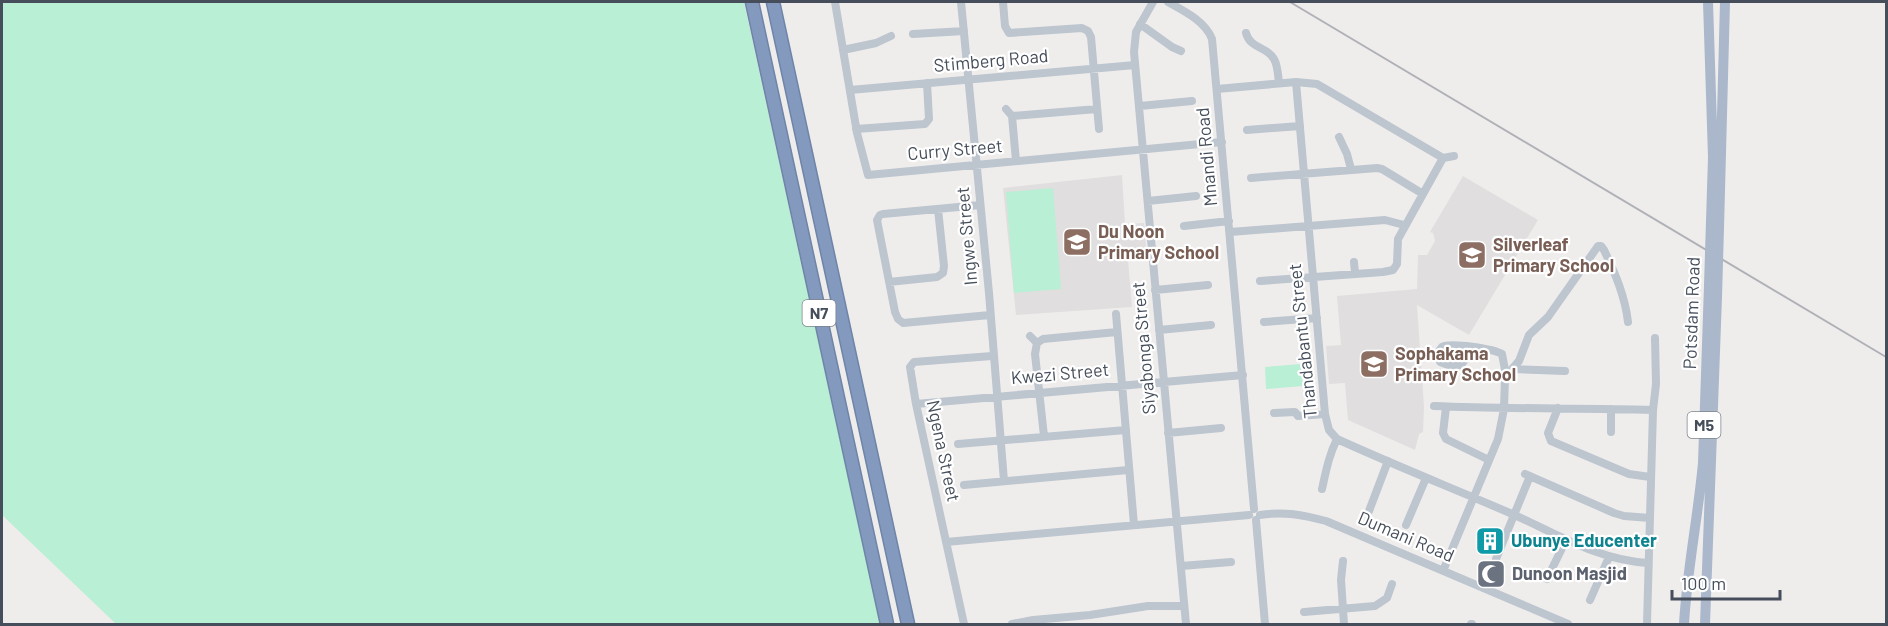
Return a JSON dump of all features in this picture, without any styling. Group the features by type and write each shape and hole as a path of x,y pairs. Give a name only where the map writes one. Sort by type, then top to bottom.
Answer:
{"highway":[{"name":"N7","path":"752,2 887,624"},
{"name":"N7","path":"773,2 908,624"}],"main road":[{"name":"Potsdam Road","path":"1705,624 1717,297 1708,2"},
{"name":"Potsdam Road","path":"1684,624 1702,463 1709,285 1715,224 1725,2"}],"street":[{"name":"Curry Street","path":"835,2 856,129 868,175 1222,142"},
{"name":"Ingwe Street","path":"961,2 1004,481"},
{"path":"1003,2 1005,26 1009,33 1086,29 1090,33 1100,129"},
{"name":"Siyabonga Street","path":"1153,2 1140,24 1134,42 1135,66 1162,382 1186,624"},
{"name":"Mnandi Road","path":"1168,2 1200,23 1210,35 1222,142 1265,624"},
{"path":"1140,24 1181,51"},
{"path":"913,34 964,31"},
{"path":"1246,33 1249,42 1274,58 1279,84"},
{"path":"843,50 876,43 891,36"},
{"name":"Stimberg Road","path":"850,90 1135,66"},
{"name":"Thandabantu Street","path":"1296,82 1325,414 1329,430 1337,439 1566,540 1609,557 1648,563"},
{"path":"1217,89 1311,82 1322,86 1443,158 1454,156"},
{"path":"856,129 925,124 929,119 927,83"},
{"path":"1140,106 1192,101"},
{"path":"1006,109 1012,116 1016,161"},
{"path":"1012,116 1097,109"},
{"path":"1247,130 1300,126"},
{"path":"1339,136 1351,169"},
{"path":"1260,281 1393,270 1397,264 1398,238 1443,158"},
{"path":"1251,178 1373,168 1382,169 1423,194"},
{"path":"1148,201 1196,196"},
{"path":"980,205 884,214 877,218 896,316 903,323 990,315"},
{"path":"889,282 937,277 943,273 938,210"},
{"path":"1230,232 1384,220 1404,225"},
{"path":"1184,226 1229,221"},
{"path":"1508,374 1519,361 1529,335 1548,317 1599,246 1604,250 1617,280 1628,322"},
{"path":"1354,262 1355,273"},
{"path":"1155,290 1208,285"},
{"path":"1116,314 1134,525"},
{"path":"1264,322 1317,318"},
{"path":"1159,330 1211,325"},
{"path":"1044,436 1033,339 1117,332"},
{"path":"1076,336 1076,347"},
{"path":"1647,624 1650,477 1656,384 1655,338"},
{"path":"1443,571 1498,439 1508,374 1501,352 1464,346"},
{"name":"Ngena Street","path":"964,624 910,369 914,362 993,356"},
{"path":"1508,374 1565,371"},
{"name":"Kwezi Street","path":"916,404 1243,375"},
{"path":"1434,406 1653,410"},
{"path":"1446,406 1443,433 1446,440 1489,460"},
{"path":"1558,408 1548,433 1551,441 1629,474 1650,477"},
{"path":"1611,409 1611,432"},
{"path":"1274,414 1295,412 1298,416 1325,414"},
{"path":"1168,433 1221,428"},
{"path":"958,444 1126,430"},
{"path":"1322,489 1328,459 1337,439"},
{"path":"1369,511 1388,461"},
{"path":"964,484 1128,470"},
{"path":"1496,559 1528,475 1614,513 1650,518"},
{"path":"1406,525 1426,478"},
{"name":"Dumani Road","path":"946,542 1276,512 1290,513 1326,520 1568,624"},
{"path":"1547,579 1566,540"},
{"path":"1590,600 1609,557"},
{"path":"1343,561 1341,580 1344,624"},
{"path":"1181,566 1231,562"},
{"path":"1304,612 1366,608 1380,604 1387,598 1392,584"},
{"path":"1012,624 1148,606 1184,606"}],"shaded area":[{"name":"Du Noon Primary School","path":"1122,175 1125,224 1144,223 1147,259 1128,260 1132,307 1016,315 1003,188"},
{"path":"1463,176 1538,220 1469,335 1417,305 1424,407 1423,432 1419,434 1415,450 1348,420 1345,383 1329,384 1326,346 1341,345 1337,296 1417,289 1418,255 1427,255 1435,241 1433,233 1430,232"}],"green space":[{"path":"2,2 744,2 880,624 116,624 2,515"},
{"path":"1053,188 1061,289 1014,293 1006,192"},
{"path":"1301,364 1303,386 1266,389 1265,367"}],"railway":[{"path":"1290,2 1886,357"}],"place":[{"name":"Du Noon Primary School","path":"1077,242"},
{"name":"Silverleaf Primary School","path":"1472,255"},
{"name":"Sophakama Primary School","path":"1374,364"},
{"name":"Ubunye Educenter","path":"1490,541"},
{"name":"Dunoon Masjid","path":"1491,574"}]}
